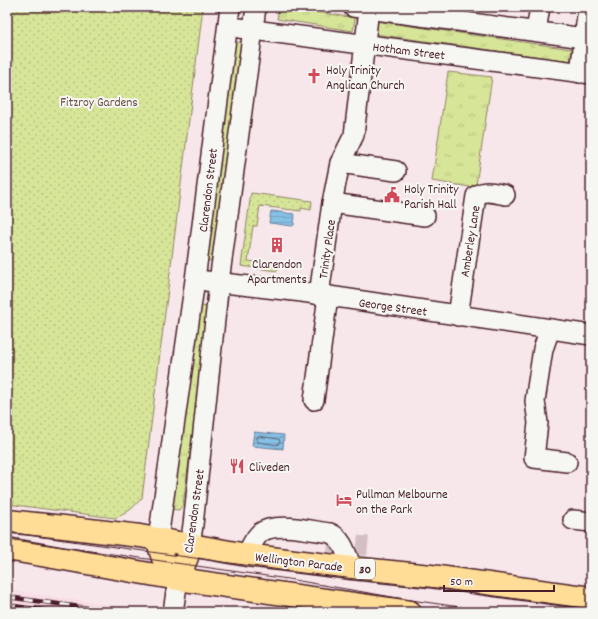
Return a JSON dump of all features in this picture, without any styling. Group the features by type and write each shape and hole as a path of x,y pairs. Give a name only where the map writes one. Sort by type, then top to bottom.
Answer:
{"main road":[{"name":"Wellington Parade","path":"7,521 158,539 247,555 431,576 591,598"},
{"name":"Clarendon Street","path":"158,539 164,561 178,579 190,545"},
{"path":"7,549 178,579 410,612"}],"street":[{"name":"Clarendon Street","path":"158,539 195,280 230,7"},
{"name":"Clarendon Street","path":"190,545 219,282 256,7"},
{"path":"536,31 540,7"},
{"path":"585,73 588,7"},
{"path":"361,8 587,38"},
{"name":"Trinity Place","path":"314,400 332,203 340,163 354,135 365,44 361,8"},
{"name":"Hotham Street","path":"228,27 585,73"},
{"path":"340,163 396,171"},
{"name":"Amberley Lane","path":"458,316 476,196 485,192 505,195"},
{"name":"Trinity Place","path":"332,203 425,216"},
{"name":"George Street","path":"195,280 324,296 591,335"},
{"path":"550,329 544,350 535,401 538,423 534,458 567,462"},
{"path":"247,555 255,538 261,532 268,529 286,527 330,533 336,536 340,541 352,568"},
{"path":"261,532 324,541"},
{"path":"174,606 178,579"}],"shaded area":[{"path":"7,590 148,610 148,612 7,612"}],"green space":[{"name":"Fitzroy Gardens","path":"7,7 203,7 142,498 130,510 115,518 7,504"},
{"path":"279,7 288,7 355,18 353,31 277,19"},
{"path":"375,21 572,49 570,61 374,34"},
{"path":"232,42 242,42 212,261 204,260"},
{"path":"448,72 492,77 476,185 470,187 432,181"},
{"path":"251,193 312,201 311,210 301,208 301,211 260,206 257,226 253,226 248,261 278,265 277,271 241,266"},
{"path":"196,305 207,307 209,311 183,505 179,510 169,509"}],"water":[{"path":"271,211 294,214 294,225 269,223"},
{"path":"254,432 284,435 283,449 252,446"}],"tunnel":[{"path":"328,542 368,546"}],"tram line":[{"path":"7,532 302,573 437,588 591,609"},
{"path":"7,539 288,579 404,599 495,612"}],"railway":[{"path":"7,597 117,612"},
{"path":"7,605 57,612"}],"place":[{"name":"Holy Trinity Anglican Church","path":"314,76"},
{"name":"Holy Trinity Parish Hall","path":"392,195"},
{"name":"Clarendon Apartments","path":"277,245"},
{"name":"Cliveden","path":"237,466"},
{"name":"Pullman Melbourne on the Park","path":"344,500"}]}
